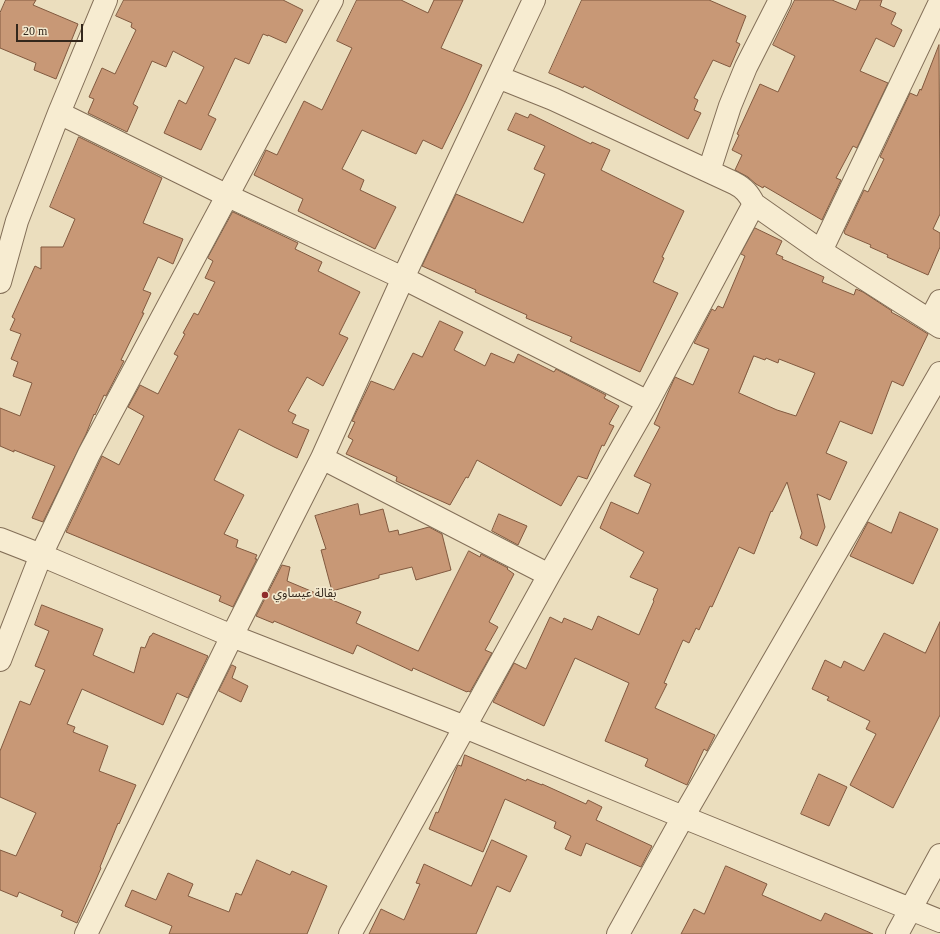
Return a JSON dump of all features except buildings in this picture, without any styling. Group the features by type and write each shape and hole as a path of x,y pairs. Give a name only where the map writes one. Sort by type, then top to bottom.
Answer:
{"street":[{"path":"0,282 9,217 59,113 106,0"},
{"path":"0,660 41,555 89,454 332,0"},
{"path":"86,934 232,636 322,458 403,278 534,0"},
{"path":"709,172 730,106 746,67 780,0"},
{"path":"821,251 940,2"},
{"path":"498,78 553,99 743,188 750,196 754,204 821,251 935,323 940,301"},
{"path":"59,113 228,196 403,278 648,402"},
{"path":"350,934 549,575 648,402 754,204"},
{"path":"618,934 683,817 940,373"},
{"path":"322,458 549,575"},
{"path":"0,540 41,555 232,636 465,727 940,921"},
{"path":"897,934 940,855"}],"place":[{"name":"بقالة عيساوي","path":"265,595"}]}
